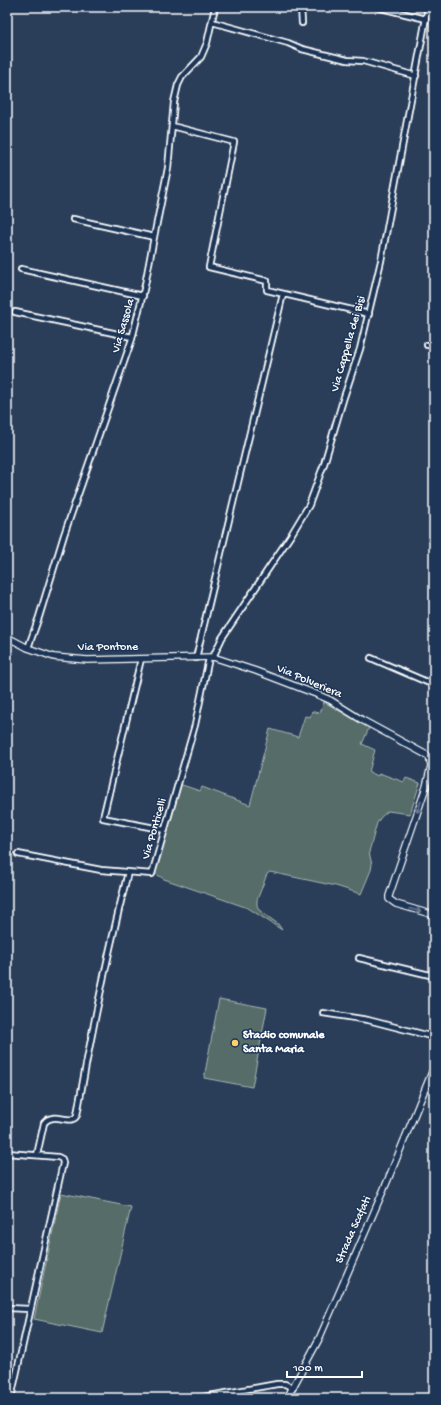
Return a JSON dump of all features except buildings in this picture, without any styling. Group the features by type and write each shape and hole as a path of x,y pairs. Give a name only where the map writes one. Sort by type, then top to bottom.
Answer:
{"street":[{"name":"Via Sassola","path":"28,648 64,535 132,337 143,296 168,168 174,102 178,85 182,77 201,57 207,43 215,7"},
{"path":"301,7 302,23"},
{"path":"377,7 426,19"},
{"name":"Via Cappella dei Bisi","path":"211,657 222,638 291,535 309,504 324,464 360,349 369,314 381,261 428,7"},
{"path":"212,22 288,42 302,49 347,60 363,61 416,76"},
{"path":"172,126 234,142 209,268 267,281 267,290 369,314"},
{"path":"73,219 154,237"},
{"path":"21,269 143,296"},
{"path":"196,658 283,294"},
{"path":"15,312 132,337"},
{"path":"427,345 434,345"},
{"name":"Via Pontone","path":"7,637 28,648 54,657 82,660 211,657"},
{"name":"Via Polveriera","path":"211,657 256,671 330,700 362,720 431,757"},
{"name":"Via Ponticelli","path":"18,854 101,870 152,874 195,725 211,657"},
{"path":"371,658 434,685"},
{"path":"141,659 103,818 165,830"},
{"path":"431,757 433,765 389,899 396,904 434,915"},
{"path":"37,1155 44,1123 47,1119 72,1120 76,1118 77,1115 86,1061 102,984 128,872"},
{"path":"359,958 434,976"},
{"path":"322,1013 368,1020 434,1037"},
{"name":"Strada Scafati","path":"287,1398 319,1340 387,1182 434,1067"},
{"path":"7,1153 58,1156 62,1159 63,1163 11,1398"},
{"path":"7,1308 30,1309"},
{"path":"198,1398 277,1384 285,1384 293,1388"}],"green space":[{"path":"324,702 369,728 362,744 375,750 369,772 378,776 379,773 404,782 406,778 420,783 410,814 388,811 377,823 369,852 372,865 371,870 361,894 336,886 270,872 267,874 257,900 257,905 259,910 278,924 282,930 248,908 164,879 153,872 179,784 200,791 202,787 250,805 270,729 298,737 305,716 310,717 312,711 320,713"},
{"name":"Stadio comunale Santa Maria","path":"219,999 267,1008 252,1087 204,1078"},
{"path":"61,1193 131,1207 102,1333 34,1319"}],"place":[{"name":"Stadio comunale Santa Maria","path":"235,1043"}]}
